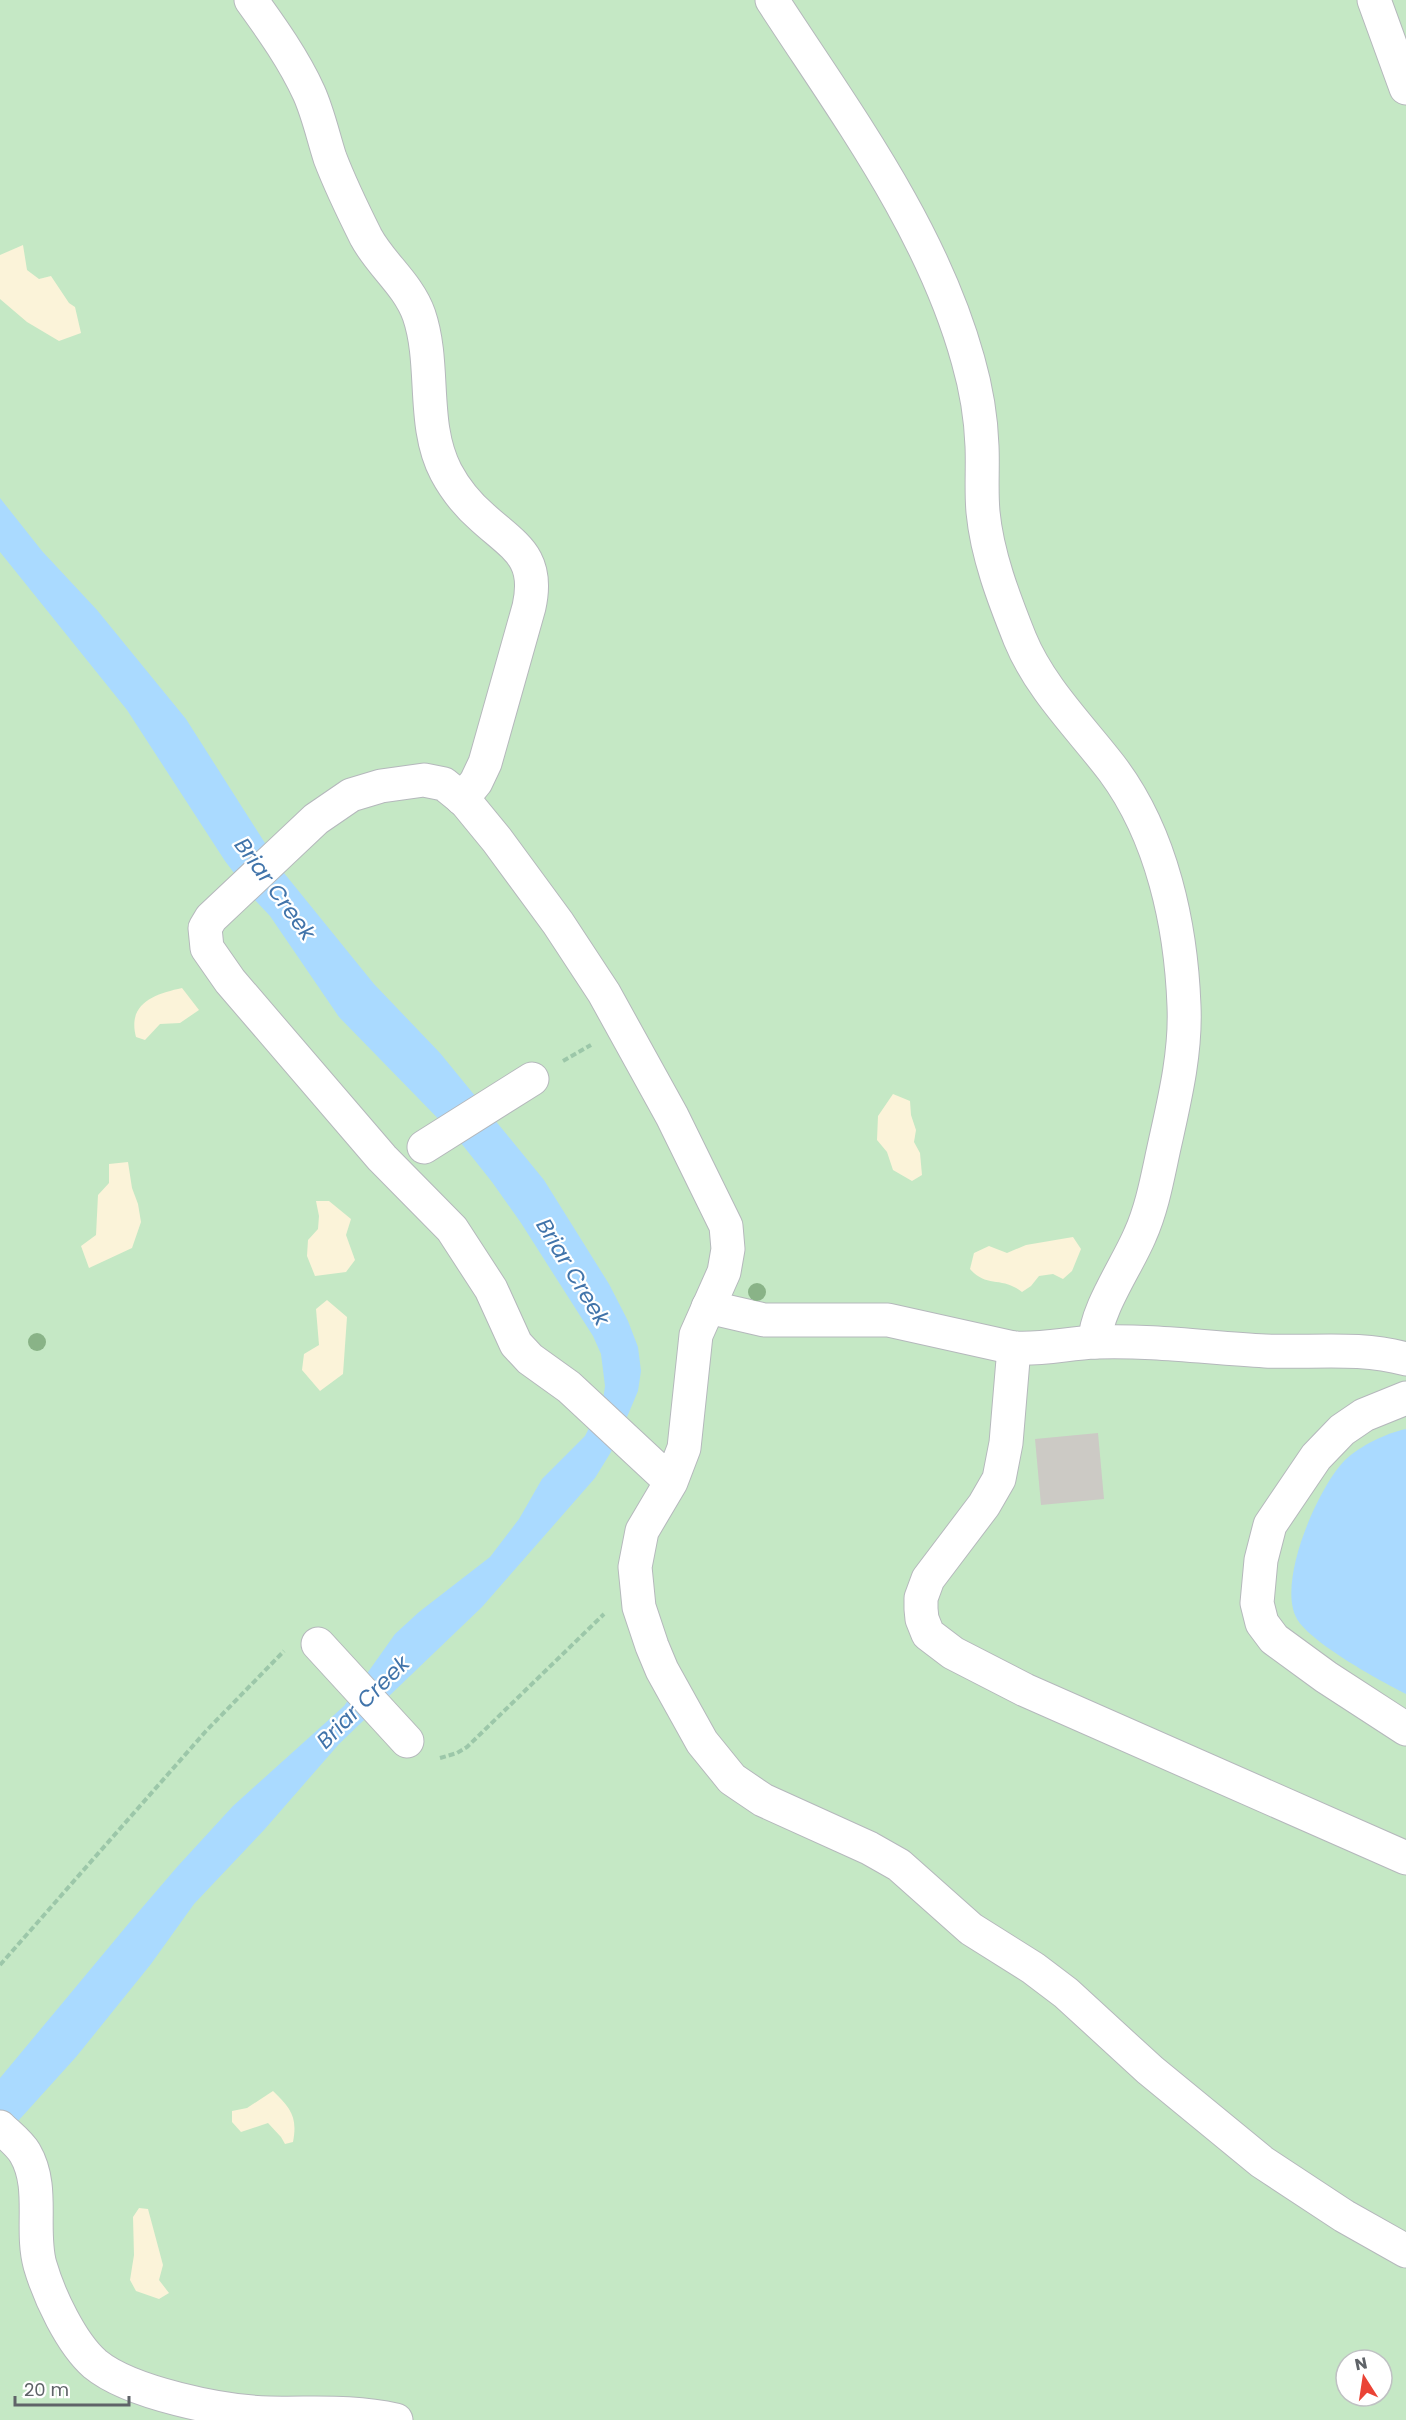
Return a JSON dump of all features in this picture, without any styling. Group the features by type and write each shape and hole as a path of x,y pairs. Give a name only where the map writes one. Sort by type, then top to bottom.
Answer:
{"lane":[{"path":"251,0 295,66 308,91 330,158 367,239 379,259 404,286 414,304 426,349 435,440 446,472 471,507 515,544 528,563 532,595 493,738 481,774 462,799"},
{"path":"772,0 864,142 910,219 938,277 959,330 974,385 981,434 983,513 986,536 1019,636 1036,670 1116,774 1135,806 1155,853 1171,903 1179,947 1185,1008 1179,1078 1148,1216 1100,1317 1095,1331 1095,1342"},
{"path":"1374,0 1406,88"},
{"path":"661,1473 569,1387 521,1350 511,1335 491,1289 452,1229 382,1158 230,981 207,948 205,940 207,923 218,911 292,840 339,801 358,792 415,780 435,781 454,791 497,840 558,922 623,1027 677,1126 726,1226 726,1260 696,1335 687,1433 661,1473 639,1542 635,1580 638,1601 651,1646 702,1742 722,1768 742,1787 771,1804 868,1848 899,1865 971,1929 1033,1968 1066,1993 1150,2070 1262,2162 1344,2216 1406,2251"},
{"path":"424,1147 532,1079"},
{"path":"708,1307 764,1320 888,1320 1014,1348 1028,1349 1095,1342 1268,1351 1357,1352 1406,1359"},
{"path":"1014,1348 1006,1443 999,1479 984,1505 928,1579 921,1598 922,1619 928,1634 952,1653 1025,1690 1406,1858"},
{"path":"1406,1398 1364,1415 1342,1430 1309,1466 1270,1525 1261,1560 1257,1603 1262,1623 1274,1639 1335,1683 1406,1729"},
{"path":"318,1644 407,1741"},
{"path":"11,2138 29,2163 35,2185 37,2249 44,2277 60,2313 79,2344 87,2356 104,2370 156,2392 226,2408 267,2413 347,2412 396,2420"}],"path":[{"path":"532,1079 623,1027"},
{"path":"407,1741 424,1757 433,1758 446,1757 467,1747 602,1615 625,1604 638,1601"},
{"path":"0,1965 206,1731 293,1641 305,1635 318,1644"}],"green space":[{"path":"0,0 1406,0 1406,2420 0,2420"}],"sand":[{"path":"23,245 27,270 39,279 51,276 69,303 75,307 81,333 59,341 27,322 0,299 0,255"},
{"path":"182,988 199,1010 180,1023 160,1024 145,1040 136,1037 134,1025 139,1008 153,997"},
{"path":"893,1094 910,1101 911,1115 916,1130 914,1142 920,1153 922,1175 912,1181 893,1170 887,1152 877,1140 878,1116"},
{"path":"128,1162 141,1222 132,1248 89,1268 81,1246 96,1235 98,1195 109,1183 109,1164"},
{"path":"316,1201 329,1201 351,1219 346,1235 355,1260 346,1272 315,1276 307,1256 308,1240 318,1229 319,1216"},
{"path":"1073,1237 1081,1249 1072,1271 1063,1279 1053,1274 1039,1276 1022,1292 1008,1284 982,1278 970,1269 974,1253 989,1246 1007,1253 1026,1245"},
{"path":"327,1300 347,1317 343,1374 320,1391 302,1370 304,1354 319,1345 316,1309"},
{"path":"273,2091 291,2113 294,2125 293,2142 285,2144 268,2123 241,2132 232,2122 232,2111 247,2108"},
{"path":"139,2208 148,2209 163,2265 159,2280 169,2293 159,2299 136,2291 130,2280 134,2255 133,2217"}],"water":[{"name":"Briar Creek","path":"0,498 42,551 97,610 186,719 284,873 374,984 440,1053 544,1180 609,1284 628,1321 638,1347 641,1371 638,1391 627,1417 611,1452 595,1478 482,1607 339,1744 264,1830 194,1904 151,1964 76,2057 0,2141 0,2078 129,1923 233,1806 344,1706 395,1634 419,1612 490,1557 519,1519 542,1479 585,1436 603,1400 605,1386 601,1354 593,1336 492,1182 457,1138 339,1017 270,916 225,861 127,710 0,552"},
{"path":"1406,1429 1406,1694 1347,1661 1305,1629 1297,1619 1292,1603 1292,1583 1303,1536 1312,1513 1334,1473 1345,1460 1366,1445"}],"building":[{"path":"1098,1433 1104,1499 1041,1505 1035,1439"}]}
